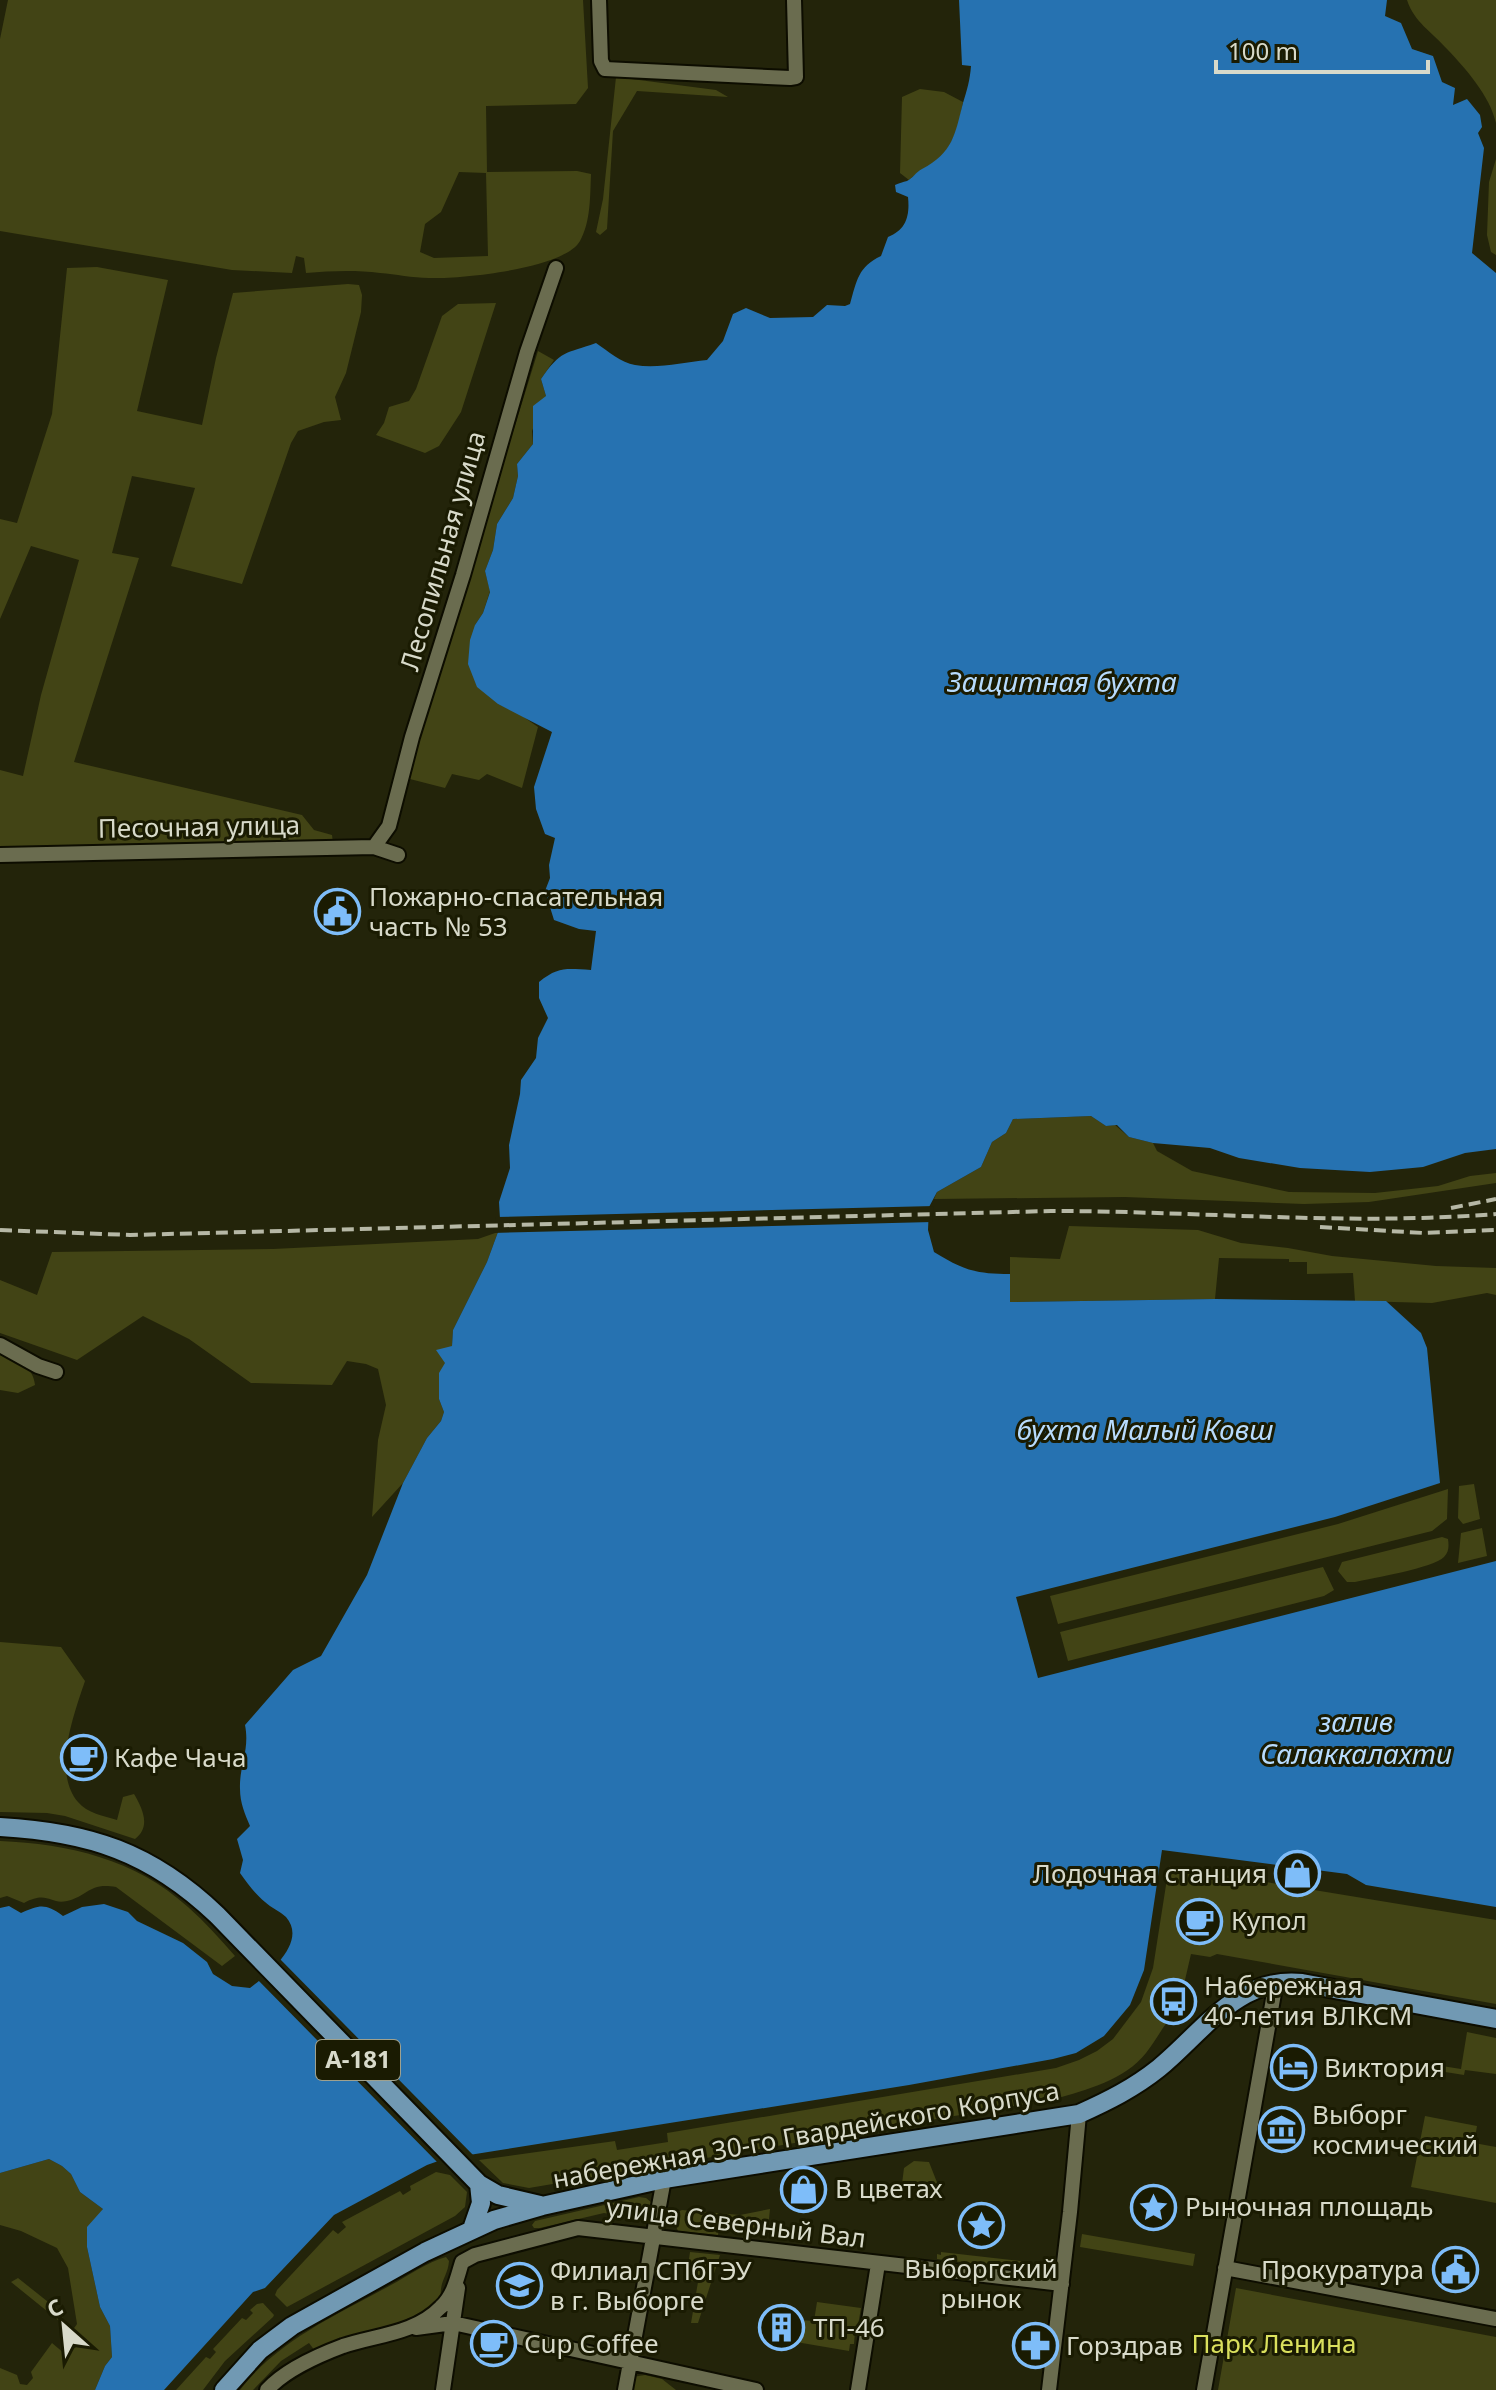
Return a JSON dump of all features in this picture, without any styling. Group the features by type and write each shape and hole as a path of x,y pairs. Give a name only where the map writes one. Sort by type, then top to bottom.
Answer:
{"main road":[{"name":"А-181","path":"0,1827 80,1836 146,1861 197,1896 479,2184"},
{"path":"1276,1982 1406,1995 1496,2019"},
{"name":"набережная 30-го Гвардейского Корпуса","path":"224,2390 260,2350 292,2326 415,2257 494,2220 664,2179 1079,2114 1139,2083 1210,2019 1247,1994 1276,1982"},
{"path":"472,2229 481,2203 479,2184"},
{"name":"набережная 30-го Гвардейского Корпуса","path":"479,2184 498,2195 542,2206"}],"street":[{"path":"599,0 601,61 605,69 796,77 794,0"},
{"name":"Лесопильная улица","path":"374,847 389,826 412,737 463,575 518,380 556,268"},
{"name":"Песочная улица","path":"0,855 374,847 398,855"},
{"path":"0,1345 38,1366 56,1372"},
{"path":"1204,2390 1276,1982"},
{"path":"1049,2390 1079,2114"},
{"path":"625,2390 664,2179"},
{"path":"407,2329 442,2307 455,2286 472,2229"},
{"name":"улица Северный Вал","path":"462,2262 475,2255 571,2229 1062,2284"},
{"path":"443,2390 462,2262"},
{"path":"858,2390 878,2264"},
{"path":"1225,2268 1496,2319"},
{"path":"267,2390 290,2372 342,2347 407,2329 453,2323 756,2390"}],"green space":[{"path":"8,0 583,0 588,88 576,104 486,106 487,172 577,171 591,174 584,233 570,251 554,259 486,274 429,278 361,271 306,273 304,258 296,256 292,273 232,270 0,231 0,39","holes":["459,172 486,173 488,256 434,258 420,252 425,224 441,212"]},
{"path":"1407,0 1496,0 1496,123 1476,83 1419,21"},
{"path":"616,77 716,90 728,97 637,91 613,131 607,229 600,235 596,232 603,199"},
{"path":"920,89 944,92 963,102 957,129 949,146 938,160 909,180 900,173 902,97"},
{"path":"1496,159 1496,255 1491,252 1487,235 1489,182"},
{"path":"97,267 168,280 137,411 202,425 233,293 359,285 361,312 346,373 335,397 341,420 298,431 291,443 242,584 171,566 195,488 132,476 112,553 139,558 74,762 302,815 314,830 332,835 333,843 0,847 0,770 23,776 41,695 79,560 31,546 0,619 0,519 17,523 52,414 67,268"},
{"path":"496,303 461,412 439,446 425,453 376,435 389,407 409,401 416,389 442,316 458,304"},
{"path":"538,351 554,360 541,379 546,396 532,431 533,444 517,464 513,498 497,524 493,550 485,571 490,591 483,613 475,625 498,704 538,727 522,788 487,774 479,780 452,774 445,788 406,778"},
{"path":"1091,1116 1106,1126 1115,1125 1129,1137 1153,1143 1157,1151 1192,1171 1289,1192 1375,1193 1438,1186 1470,1176 1496,1173 1496,1183 1369,1202 1304,1204 1125,1197 934,1199 937,1192 981,1167 992,1142 1006,1133 1013,1119"},
{"path":"1069,1226 1198,1230 1241,1243 1332,1256 1496,1268 1496,1295 1487,1293 1432,1303 1355,1301 1353,1273 1307,1274 1307,1262 1289,1262 1289,1259 1219,1258 1215,1299 1010,1302 1010,1257 1060,1259"},
{"path":"498,1232 487,1262 453,1330 439,1399 444,1412 441,1421 427,1438 403,1483 372,1517 378,1440 386,1405 378,1369 347,1361 332,1385 251,1383 189,1339 143,1316 77,1360 0,1333 0,1280 37,1295 52,1252 273,1249 478,1239"},
{"path":"0,1353 27,1368 35,1385 18,1393 0,1390"},
{"path":"1474,1484 1480,1519 1463,1524 1458,1518 1459,1486"},
{"path":"1448,1489 1447,1519 1432,1531 1058,1624 1050,1596 1338,1524"},
{"path":"1482,1528 1487,1556 1458,1563 1461,1533"},
{"path":"1442,1537 1448,1539 1447,1553 1428,1565 1355,1582 1347,1582 1338,1571 1342,1562"},
{"path":"1323,1567 1334,1590 1324,1596 1068,1661 1060,1632"},
{"path":"0,1642 61,1647 85,1681 68,1743 66,1759 70,1790 86,1809 117,1820 123,1797 134,1794 144,1823 135,1839 65,1816 0,1812"},
{"path":"0,1841 76,1851 100,1857 146,1877 188,1907 235,1956 222,1966 116,1887 100,1886 61,1902 38,1898 24,1903 7,1896 0,1898"},
{"path":"1169,1866 1496,1920 1496,2004 1217,1954 1210,1957 1191,1954 1185,1980 1167,2005 1176,2011 1146,2053 1116,2077 1067,2096 529,2188 503,2183 479,2160 615,2141 617,2150 668,2142 667,2133 1056,2068 1079,2060 1113,2039 1141,2002 1153,1968"},
{"path":"1467,2032 1496,2038 1496,2074 1465,2070 1464,2075 1439,2071 1442,2066 1461,2069"},
{"path":"1425,2116 1477,2126 1474,2143 1496,2147 1496,2203 1411,2187"},
{"path":"49,2159 71,2174 80,2192 103,2209 87,2247 100,2307 110,2326 112,2357 95,2390 0,2390 0,2368 17,2375 20,2384 27,2385 33,2378 31,2372 52,2343 65,2354 84,2342 72,2331 77,2324 68,2268 57,2248 0,2225 0,2173"},
{"path":"914,2161 929,2162 940,2190 902,2184 904,2168"},
{"path":"436,2172 450,2175 467,2192 465,2207 455,2216 287,2307 275,2295 333,2230 338,2234 346,2227 342,2222 400,2191 403,2195 411,2190 410,2186"},
{"path":"639,2197 652,2203 649,2216 642,2219 604,2213 540,2228 532,2225 535,2221"},
{"path":"770,2209 768,2229 719,2224 718,2235 678,2231 673,2220 675,2213 682,2210 740,2215"},
{"path":"1082,2234 1195,2254 1193,2266 1080,2247"},
{"path":"690,2252 720,2255 698,2323 691,2323 698,2282 686,2280"},
{"path":"941,2252 1028,2262 1027,2270 937,2259 937,2254 941,2255"},
{"path":"446,2257 449,2261 441,2298 427,2309 397,2323 315,2351 309,2343 281,2361 253,2390 240,2390 272,2357 310,2330"},
{"path":"18,2278 62,2313 63,2324 11,2282"},
{"name":"Парк Ленина","path":"1236,2288 1496,2337 1496,2390 1218,2390"},
{"path":"817,2302 861,2308 854,2344 850,2344 849,2351 796,2342 800,2320 814,2321"},
{"path":"263,2303 273,2317 225,2361 203,2390 176,2390 206,2357 210,2359 216,2352 213,2349 242,2318 246,2320 253,2313 250,2310"},
{"path":"645,2375 662,2379 676,2390 630,2390 632,2377"}],"water":[{"path":"959,0 1387,0 1385,16 1401,23 1412,49 1433,56 1442,82 1455,88 1453,105 1467,99 1480,115 1482,127 1478,133 1484,148 1472,253 1496,273 1496,1149 1465,1153 1423,1167 1370,1172 1300,1168 1239,1158 1210,1148 1153,1143 1129,1137 1117,1125 1106,1126 1091,1116 1013,1119 1006,1133 992,1142 981,1167 937,1192 929,1207 928,1230 934,1252 953,1263 979,1272 1010,1274 1010,1302 1215,1299 1386,1301 1421,1333 1427,1348 1440,1483 1335,1517 1016,1597 1038,1678 1496,1561 1496,1907 1366,1885 1347,1874 1162,1850 1144,1970 1130,2005 1104,2036 1076,2053 909,2085 444,2159 334,2215 265,2288 253,2292 164,2390 95,2390 112,2357 110,2326 100,2307 87,2247 87,2227 103,2209 80,2192 71,2174 49,2159 0,2173 0,1908 9,1906 21,1913 42,1907 63,1916 82,1907 104,1904 128,1912 137,1921 183,1943 207,1962 213,1974 232,1986 250,1988 275,1966 289,1947 292,1927 286,1917 261,1899 240,1873 243,1860 237,1839 250,1826 240,1794 245,1725 293,1670 321,1656 367,1575 403,1483 427,1438 441,1421 444,1412 439,1399 439,1373 445,1363 436,1350 452,1346 453,1330 487,1262 498,1232 499,1202 510,1168 509,1145 521,1080 536,1058 538,1038 548,1018 539,998 539,982 558,971 591,970 596,931 554,920 545,891 550,878 549,865 555,838 545,834 536,809 534,787 552,732 498,704 477,687 468,664 470,640 490,592 485,571 493,550 497,524 513,498 517,464 533,444 533,406 546,396 541,379 564,354 596,343 635,365 662,366 707,360 723,341 733,314 746,308 770,318 813,317 827,305 850,304 863,270 881,256 888,237 906,222 908,197 896,192 895,185 909,180 932,163 946,149 955,133 971,66 962,65"}],"pier":[{"path":"934,1206 932,1222 493,1233 496,1217"},
{"path":"278,1957 477,2159 440,2165 256,1978 269,1969"}],"railway":[{"path":"1451,1208 1496,1199"},
{"path":"0,1230 130,1235 1051,1211 1385,1219 1496,1214"},
{"path":"1320,1227 1424,1233 1496,1230"}],"place":[{"name":"Пожарно-спасательная часть № 53","path":"338,912"},
{"name":"Кафе Чача","path":"83,1758"},
{"name":"Лодочная станция","path":"1298,1874"},
{"name":"Купол","path":"1200,1921"},
{"name":"Набережная 40-летия ВЛКСМ","path":"1173,2001"},
{"name":"Виктория","path":"1293,2068"},
{"name":"Выборг космический","path":"1281,2130"},
{"name":"В цветах","path":"804,2189"},
{"name":"Рыночная площадь","path":"1154,2207"},
{"name":"Выборгский рынок","path":"981,2226"},
{"name":"Прокуратура","path":"1455,2270"},
{"name":"Филиал СПбГЭУ в г. Выборге","path":"519,2286"},
{"name":"ТП-46","path":"782,2328"},
{"name":"Cup Coffee","path":"493,2344"},
{"name":"Горздрав","path":"1035,2346"}],"water label":[{"name":"Защитная бухта","path":"1062,682"},
{"name":"бухта Малый Ковш","path":"1145,1430"},
{"name":"залив Салаккалахти","path":"1356,1738"}]}
